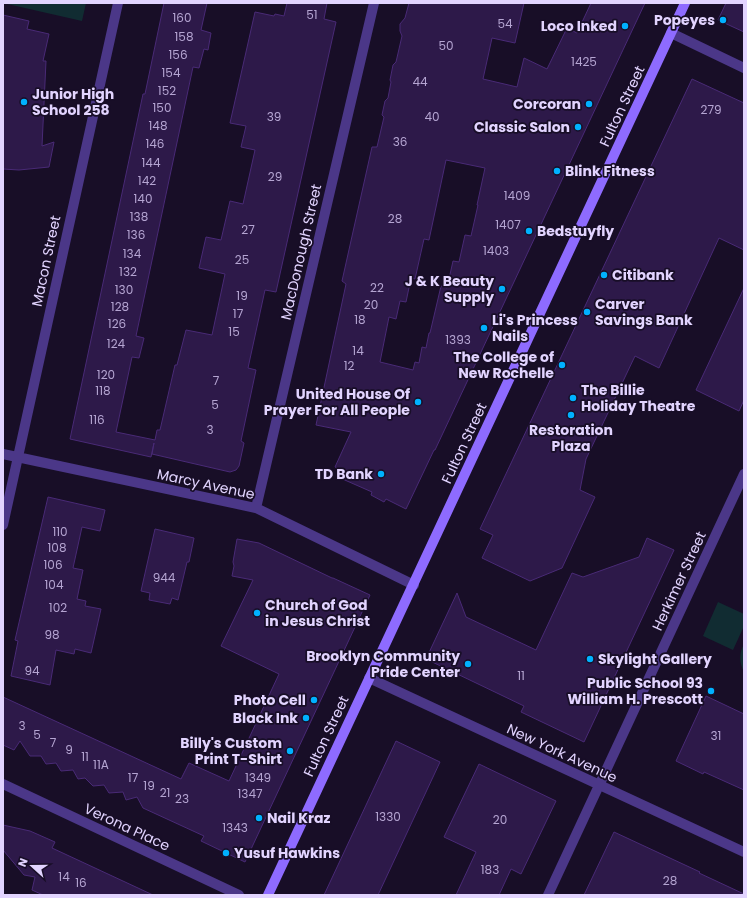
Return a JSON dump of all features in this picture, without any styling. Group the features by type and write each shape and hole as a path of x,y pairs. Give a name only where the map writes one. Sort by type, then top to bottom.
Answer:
{"main road":[{"name":"Fulton Street","path":"268,895 685,3"}],"street":[{"name":"Macon Street","path":"3,525 118,3"},
{"name":"MacDonough Street","path":"256,508 374,3"},
{"path":"671,33 744,68"},
{"name":"Marcy Avenue","path":"3,454 256,508 414,585"},
{"name":"Herkimer Street","path":"548,895 744,474"},
{"name":"New York Avenue","path":"369,678 744,852"},
{"name":"Verona Place","path":"3,784 239,895"}],"green space":[{"path":"3,3 86,3 82,21"},
{"path":"718,602 744,614 744,626 733,650 703,636"},
{"path":"744,644 744,672 740,658"}],"building":[{"path":"164,3 207,3 201,30 211,33 208,50 204,49 199,68 193,67 136,336 144,338 139,358 132,357 116,432 155,440 157,430 160,430 175,365 177,365 186,330 212,335 225,274 199,268 206,237 221,240 230,201 243,204 255,150 241,147 246,126 230,123 255,12 274,16 275,14 284,16 287,3 327,3 324,19 336,22 276,292 265,290 248,368 256,370 241,441 244,443 239,466 236,470 230,472 152,454 154,443 151,457 70,439 143,94 145,94"},
{"path":"409,3 524,3 515,43 492,38 483,79 517,87 524,58 547,69 567,28 577,33 591,3 645,3 406,509 386,499 384,502 371,495 372,492 338,477 341,470 335,467 351,432 316,425 346,284 342,281 372,147 377,147 384,117 382,115 385,101 388,98 393,65 396,62 402,36 400,24 405,18","holes":["446,160 485,168 471,236 465,235 459,262 453,261 447,288 441,286 426,348 422,347 419,363 415,362 413,370 380,362 389,317 396,319 400,301 406,302 411,278 415,279 424,239 429,240"]},
{"path":"726,3 744,3 744,32 718,20"},
{"name":"Junior High School 258","path":"3,15 29,21 27,29 49,34 43,61 46,61 42,146 54,142 49,167 19,170 3,169"},
{"path":"692,79 744,103 744,250 719,238 659,368 635,356 586,459 580,490 595,497 562,568 530,581 482,558 493,535 480,529"},
{"path":"744,288 744,400 739,411 696,390"},
{"path":"48,497 105,510 100,531 82,527 73,568 83,570 77,599 86,601 85,606 101,609 91,653 75,649 74,654 56,650 50,685 11,676 18,641 15,640"},
{"path":"155,529 194,538 178,600 172,598 170,604 149,600 150,593 141,591"},
{"path":"647,538 674,550 584,742 521,712 524,706 426,659 457,593 466,617 536,650 572,573 583,577 639,557"},
{"path":"237,539 259,543 370,595 245,862 201,841 204,836 143,808 137,797 126,800 123,792 109,793 104,785 93,786 85,778 78,779 73,770 61,771 56,763 46,764 41,756 30,756 20,741 14,750 3,745 3,697 181,779 189,763 229,781 279,674 221,646 253,580 232,576"},
{"path":"706,696 744,714 744,790 704,772 703,774 676,761"},
{"path":"396,741 440,762 378,895 324,895"},
{"path":"479,764 556,801 521,874 511,869 499,895 456,895 476,852 444,837"},
{"path":"3,825 30,831 55,842 52,848 153,895 43,895 32,890 35,877 24,875 3,850"},
{"path":"614,832 700,872 699,873 744,895 584,895"}],"place":[{"name":"Popeyes","path":"723,20"},
{"name":"Loco Inked","path":"625,26"},
{"name":"Junior High School 258","path":"24,102"},
{"name":"Corcoran","path":"589,104"},
{"name":"Classic Salon","path":"578,127"},
{"name":"Blink Fitness","path":"557,171"},
{"name":"Bedstuyfly","path":"529,231"},
{"name":"Citibank","path":"604,275"},
{"name":"J & K Beauty Supply","path":"502,289"},
{"name":"Carver Savings Bank","path":"587,312"},
{"name":"Li's Princess Nails","path":"484,328"},
{"name":"The College of New Rochelle","path":"562,365"},
{"name":"The Billie Holiday Theatre","path":"573,398"},
{"name":"United House Of Prayer For All People","path":"418,402"},
{"name":"Restoration Plaza","path":"571,415"},
{"name":"TD Bank","path":"381,474"},
{"name":"Church of God in Jesus Christ","path":"257,613"},
{"name":"Skylight Gallery","path":"590,659"},
{"name":"Brooklyn Community Pride Center","path":"468,664"},
{"name":"Public School 93 William H. Prescott","path":"711,691"},
{"name":"Photo Cell","path":"314,700"},
{"name":"Black Ink","path":"306,718"},
{"name":"Billy's Custom Print T-Shirt","path":"290,751"},
{"name":"Nail Kraz","path":"259,818"},
{"name":"Yusuf Hawkins","path":"226,853"}]}
